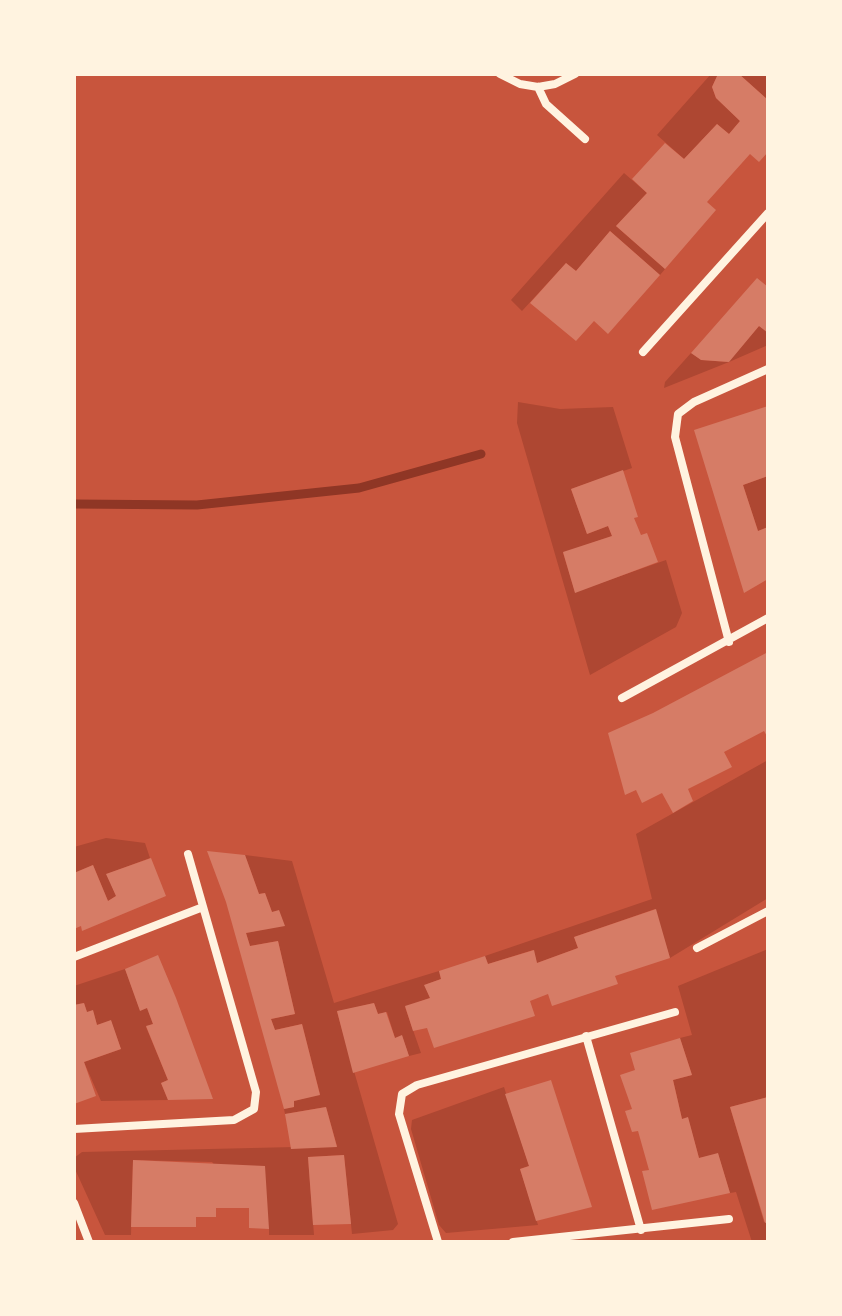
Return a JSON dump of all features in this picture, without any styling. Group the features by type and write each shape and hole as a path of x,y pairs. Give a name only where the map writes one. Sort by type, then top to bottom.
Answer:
{"street":[{"path":"500,74 520,84 538,87 555,84 575,74"},
{"path":"538,87 546,104 585,139"},
{"path":"643,352 768,213"},
{"path":"729,642 675,437 678,414 694,402 768,369"},
{"path":"622,698 768,618"},
{"path":"74,1129 234,1120 254,1109 256,1092 188,854"},
{"path":"74,957 203,907"},
{"path":"697,948 768,911"},
{"path":"438,1242 399,1114 402,1094 417,1085 675,1012"},
{"path":"586,1036 641,1230"},
{"path":"74,1203 89,1242"},
{"path":"513,1242 729,1219"}],"shaded area":[{"path":"711,74 718,74 712,87 716,98 740,121 729,134 717,124 684,159 657,135"},
{"path":"739,74 768,74 768,100"},
{"path":"624,173 647,193 616,226 665,269 660,275 610,231 576,271 566,263 522,311 511,300"},
{"path":"759,326 768,331 768,345 729,362 664,388 665,382 691,353 702,360 728,362"},
{"path":"518,402 560,409 613,407 632,468 571,489 587,534 608,526 612,536 563,553 575,592 666,560 682,613 676,627 590,675 517,423"},
{"path":"768,476 768,527 758,531 743,485"},
{"path":"768,760 768,898 670,958 655,909 574,937 578,948 537,963 533,950 488,964 485,956 652,899 636,834"},
{"path":"106,838 145,843 150,858 107,874 116,896 108,901 93,865 74,873 74,847"},
{"path":"245,855 292,861 334,1003 439,971 441,979 425,985 430,998 405,1007 421,1053 409,1056 402,1036 395,1038 387,1012 378,1014 374,1003 337,1012 398,1224 393,1230 352,1234 344,1155 308,1157 314,1235 269,1235 269,1229 212,1162 133,1160 131,1235 105,1235 74,1167 74,1158 82,1152 337,1146 326,1107 285,1114 284,1109 294,1107 294,1101 320,1094 302,1024 275,1030 271,1019 295,1014 278,941 250,946 246,933 284,925 279,911 272,912 265,893 259,894"},
{"path":"768,949 768,1097 730,1107 764,1222 768,1222 768,1242 752,1242 736,1192 730,1193 718,1154 699,1158 688,1118 682,1119 673,1080 692,1075 680,1038 692,1035 678,986"},
{"path":"125,969 140,1010 147,1008 153,1024 146,1027 168,1080 161,1083 168,1100 101,1101 84,1062 121,1049 111,1021 97,1025 93,1011 87,1012 84,1003 74,1005 74,986"},
{"path":"504,1087 529,1166 520,1169 538,1225 446,1233 439,1225 411,1129 412,1120"}],"building":[{"path":"718,74 739,74 768,100 768,152 759,162 750,154 707,202 716,210 665,269 616,226 647,193 632,179 665,143 684,159 717,124 729,134 740,121 716,98 712,87"},
{"path":"610,231 660,275 608,334 594,321 576,341 530,303 566,263 576,271"},
{"path":"757,278 768,287 768,333 759,326 729,362 701,360 691,353"},
{"path":"768,406 768,476 743,485 758,531 768,527 768,579 744,593 694,430"},
{"path":"623,470 638,517 634,518 641,535 647,533 658,562 575,593 563,552 612,536 608,526 587,534 571,489"},
{"path":"768,652 768,738 764,731 724,752 732,767 688,789 693,801 673,813 662,793 642,803 636,790 625,795 608,733 653,713"},
{"path":"207,851 245,855 259,894 265,893 272,912 279,910 285,926 246,933 250,946 278,941 295,1014 271,1019 275,1030 302,1024 320,1095 294,1101 294,1107 284,1109 226,902"},
{"path":"151,858 166,896 82,931 81,926 74,929 74,873 93,865 108,901 116,896 106,874"},
{"path":"656,909 670,958 615,976 618,984 552,1006 548,994 530,1001 535,1016 434,1048 427,1028 413,1031 405,1006 430,998 424,985 441,979 439,971 485,956 488,964 534,950 537,963 578,948 574,937"},
{"path":"158,955 213,1099 168,1100 161,1083 168,1080 146,1026 153,1024 147,1008 140,1011 125,969"},
{"path":"84,1003 87,1012 93,1010 97,1025 111,1020 121,1049 84,1062 96,1096 74,1104 74,1005"},
{"path":"374,1003 378,1014 386,1012 395,1038 402,1035 409,1056 353,1073 337,1011"},
{"path":"680,1038 692,1075 673,1080 682,1119 688,1117 699,1158 718,1153 730,1193 652,1210 642,1171 649,1170 638,1131 632,1132 625,1111 632,1109 620,1075 635,1070 630,1053"},
{"path":"551,1080 592,1207 536,1221 520,1169 529,1166 505,1094"},
{"path":"768,1097 768,1222 765,1223 730,1107"},
{"path":"326,1107 337,1147 291,1149 285,1114"},
{"path":"344,1155 351,1224 313,1225 308,1157"},
{"path":"133,1160 265,1166 269,1229 249,1228 249,1208 216,1208 216,1217 196,1217 196,1227 131,1227"}],"waterway":[{"path":"74,504 197,505 359,488 481,454"}]}
